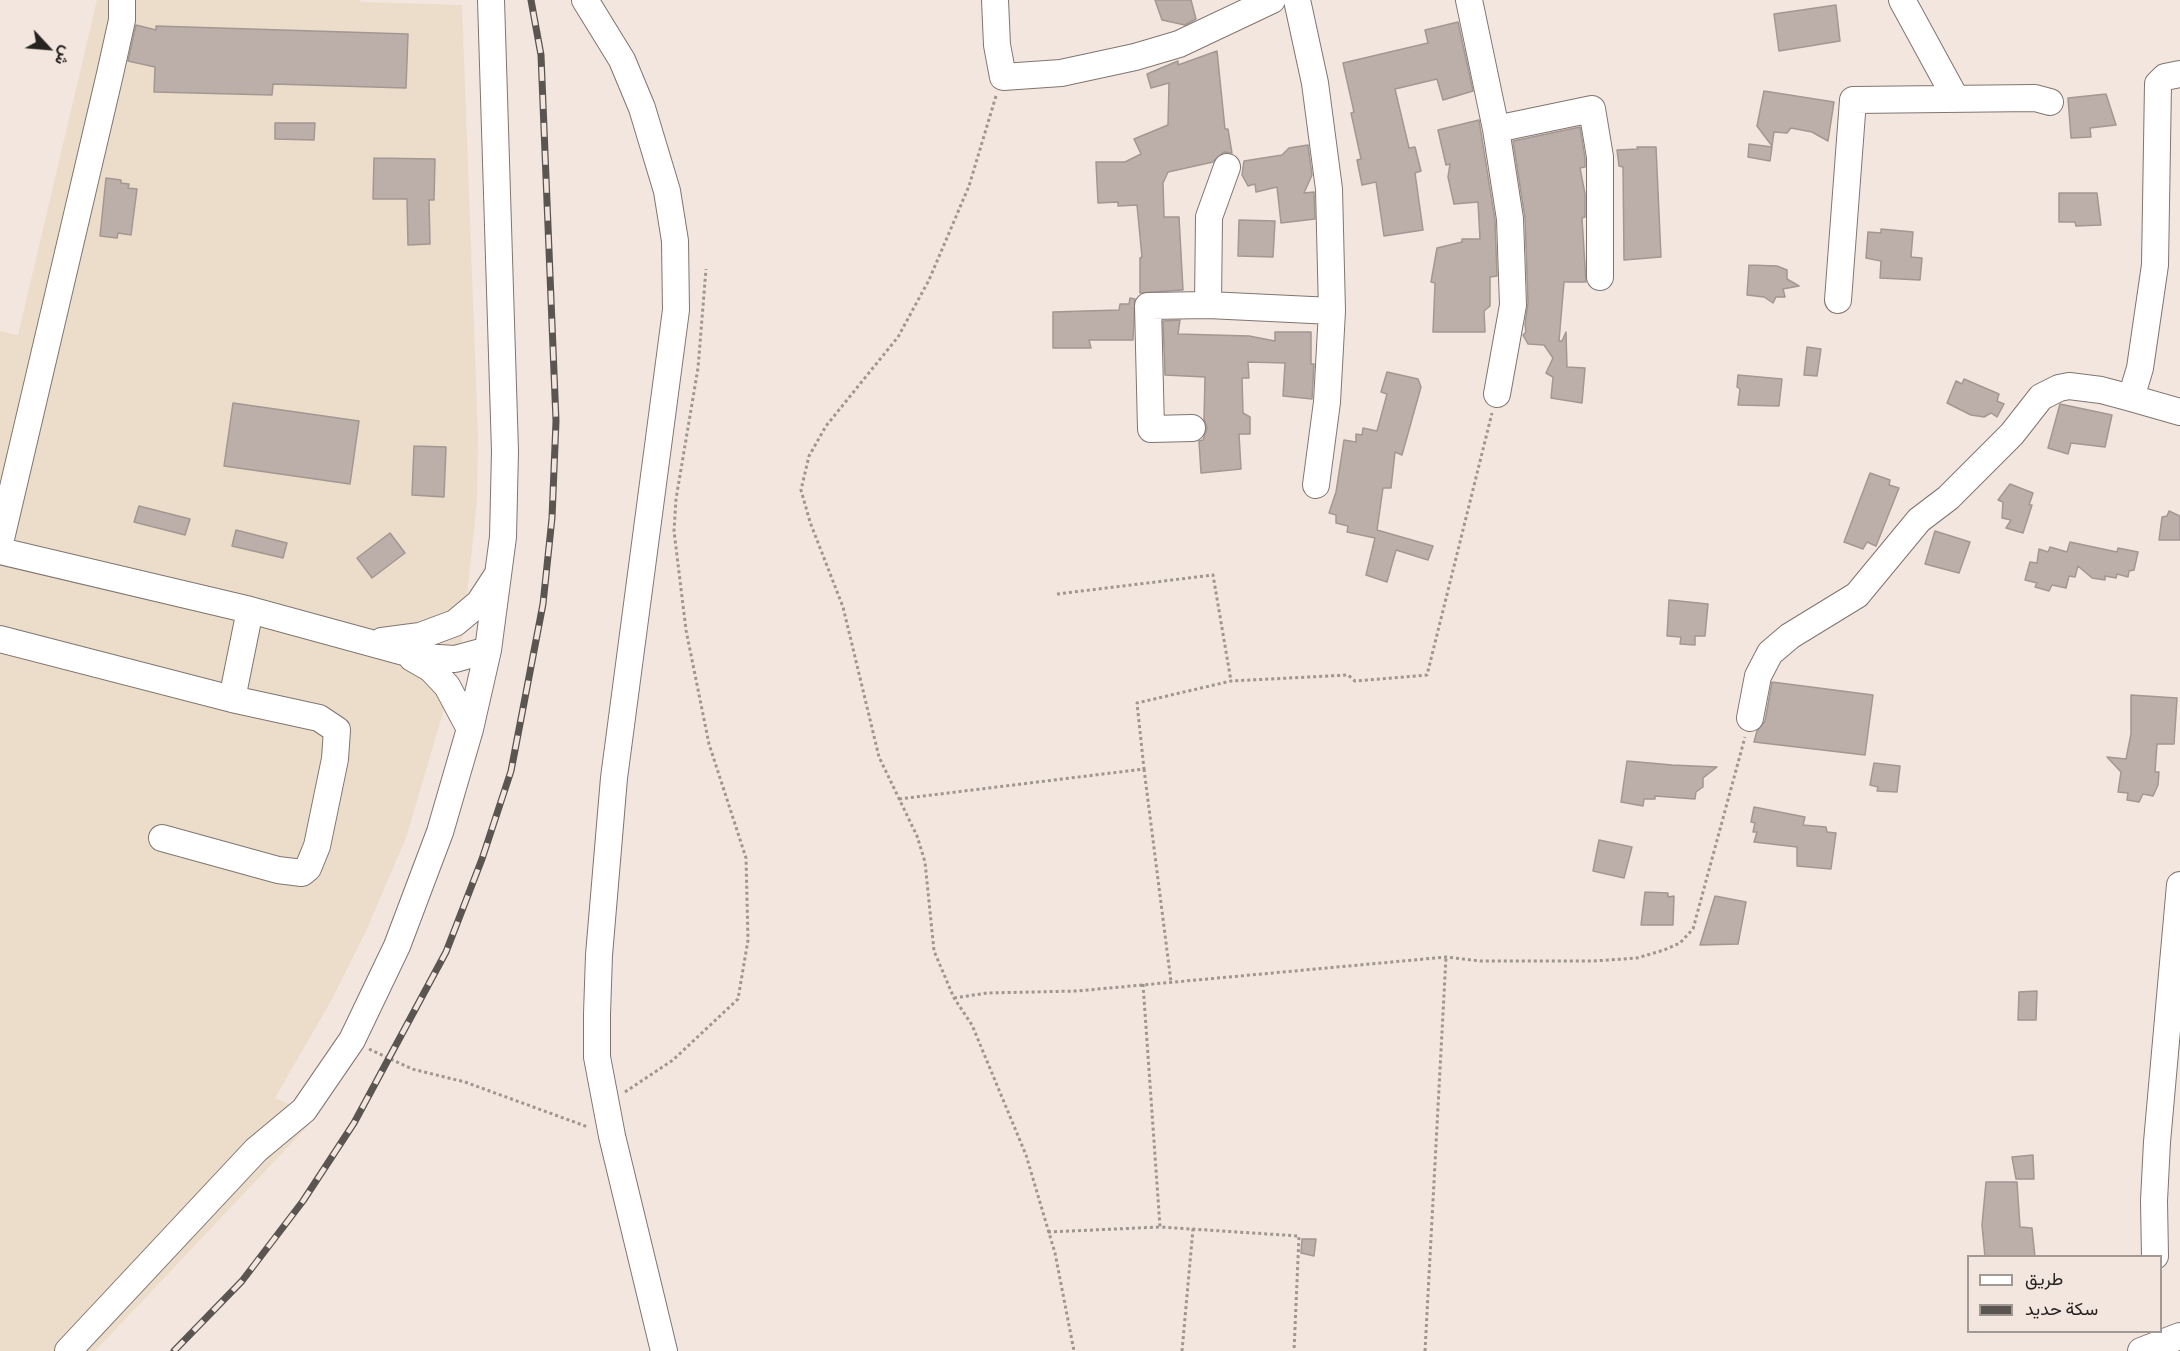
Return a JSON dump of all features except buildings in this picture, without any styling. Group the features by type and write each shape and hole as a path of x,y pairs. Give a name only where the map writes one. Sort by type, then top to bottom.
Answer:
{"street":[{"path":"0,543 110,74 122,20 122,0"},
{"path":"68,1351 256,1150 304,1110 352,1040 397,946 425,877 471,729 488,650 500,569 505,504 490,0"},
{"path":"585,0 622,60 645,117 669,199 675,241 677,280 671,352 614,778 605,877 597,1014 597,1057 612,1136 664,1351"},
{"path":"995,0 997,45 1003,77 1061,73 1135,57 1179,44 1272,0"},
{"path":"1297,0 1315,83 1329,189 1332,311 1327,402 1316,485"},
{"path":"1469,0 1496,129 1510,219 1513,305 1497,394"},
{"path":"1902,0 1956,99"},
{"path":"2131,398 2140,368 2155,266 2159,178 2158,84 2165,76 2180,74"},
{"path":"1838,300 1853,100 2035,98 2050,102"},
{"path":"1496,129 1592,109 1600,158 1600,277"},
{"path":"1208,305 1209,217 1227,167"},
{"path":"1192,428 1151,429 1148,306 1208,305 1332,311"},
{"path":"1750,718 1758,676 1770,653 1800,629 1857,595 1919,520 1948,498 2012,434 2041,397 2069,386 2102,390 2180,412"},
{"path":"0,551 250,610 439,659 455,659 488,650"},
{"path":"373,642 420,636 455,623 479,603 500,569"},
{"path":"232,699 250,610"},
{"path":"0,639 232,699 319,718 336,730 335,759 317,846 308,868 302,873 291,874 162,838"},
{"path":"373,642 423,663 439,676 471,729"},
{"path":"2155,1255 2154,1201 2157,1142 2180,885"}],"path":[{"path":"1003,77 969,186 929,280 898,337 826,426 809,456 801,490 810,522 846,618 879,757 917,836 925,862 934,951 954,998 972,1025 1026,1155 1048,1232 1074,1351"},
{"path":"606,1102 646,1080 673,1060 738,999 748,940 746,858 709,744 686,630 674,531 676,499 698,368 706,269"},
{"path":"1171,982 1137,703 1231,681 1348,675 1355,681 1427,675 1497,394"},
{"path":"1057,594 1213,575 1231,681"},
{"path":"954,998 987,993 1059,992 1446,957 1480,961 1637,958 1680,943 1693,929 1750,718"},
{"path":"899,799 1144,769"},
{"path":"1425,1351 1446,957"},
{"path":"1143,984 1160,1227"},
{"path":"352,1040 412,1069 465,1082 612,1136"},
{"path":"1048,1232 1160,1227 1299,1236 1294,1351"},
{"path":"1182,1351 1193,1229"}],"shaded area":[{"path":"97,0 360,0 361,2 462,5 478,436 477,502 463,634 455,672 406,838 366,931 331,1001 275,1098 304,1110 321,1112 95,1351 0,1351 0,331 18,335"}],"railway":[{"path":"174,1351 242,1281 303,1201 354,1123 446,952 482,859 511,771 543,604 552,518 556,421 541,55 531,0"}]}
